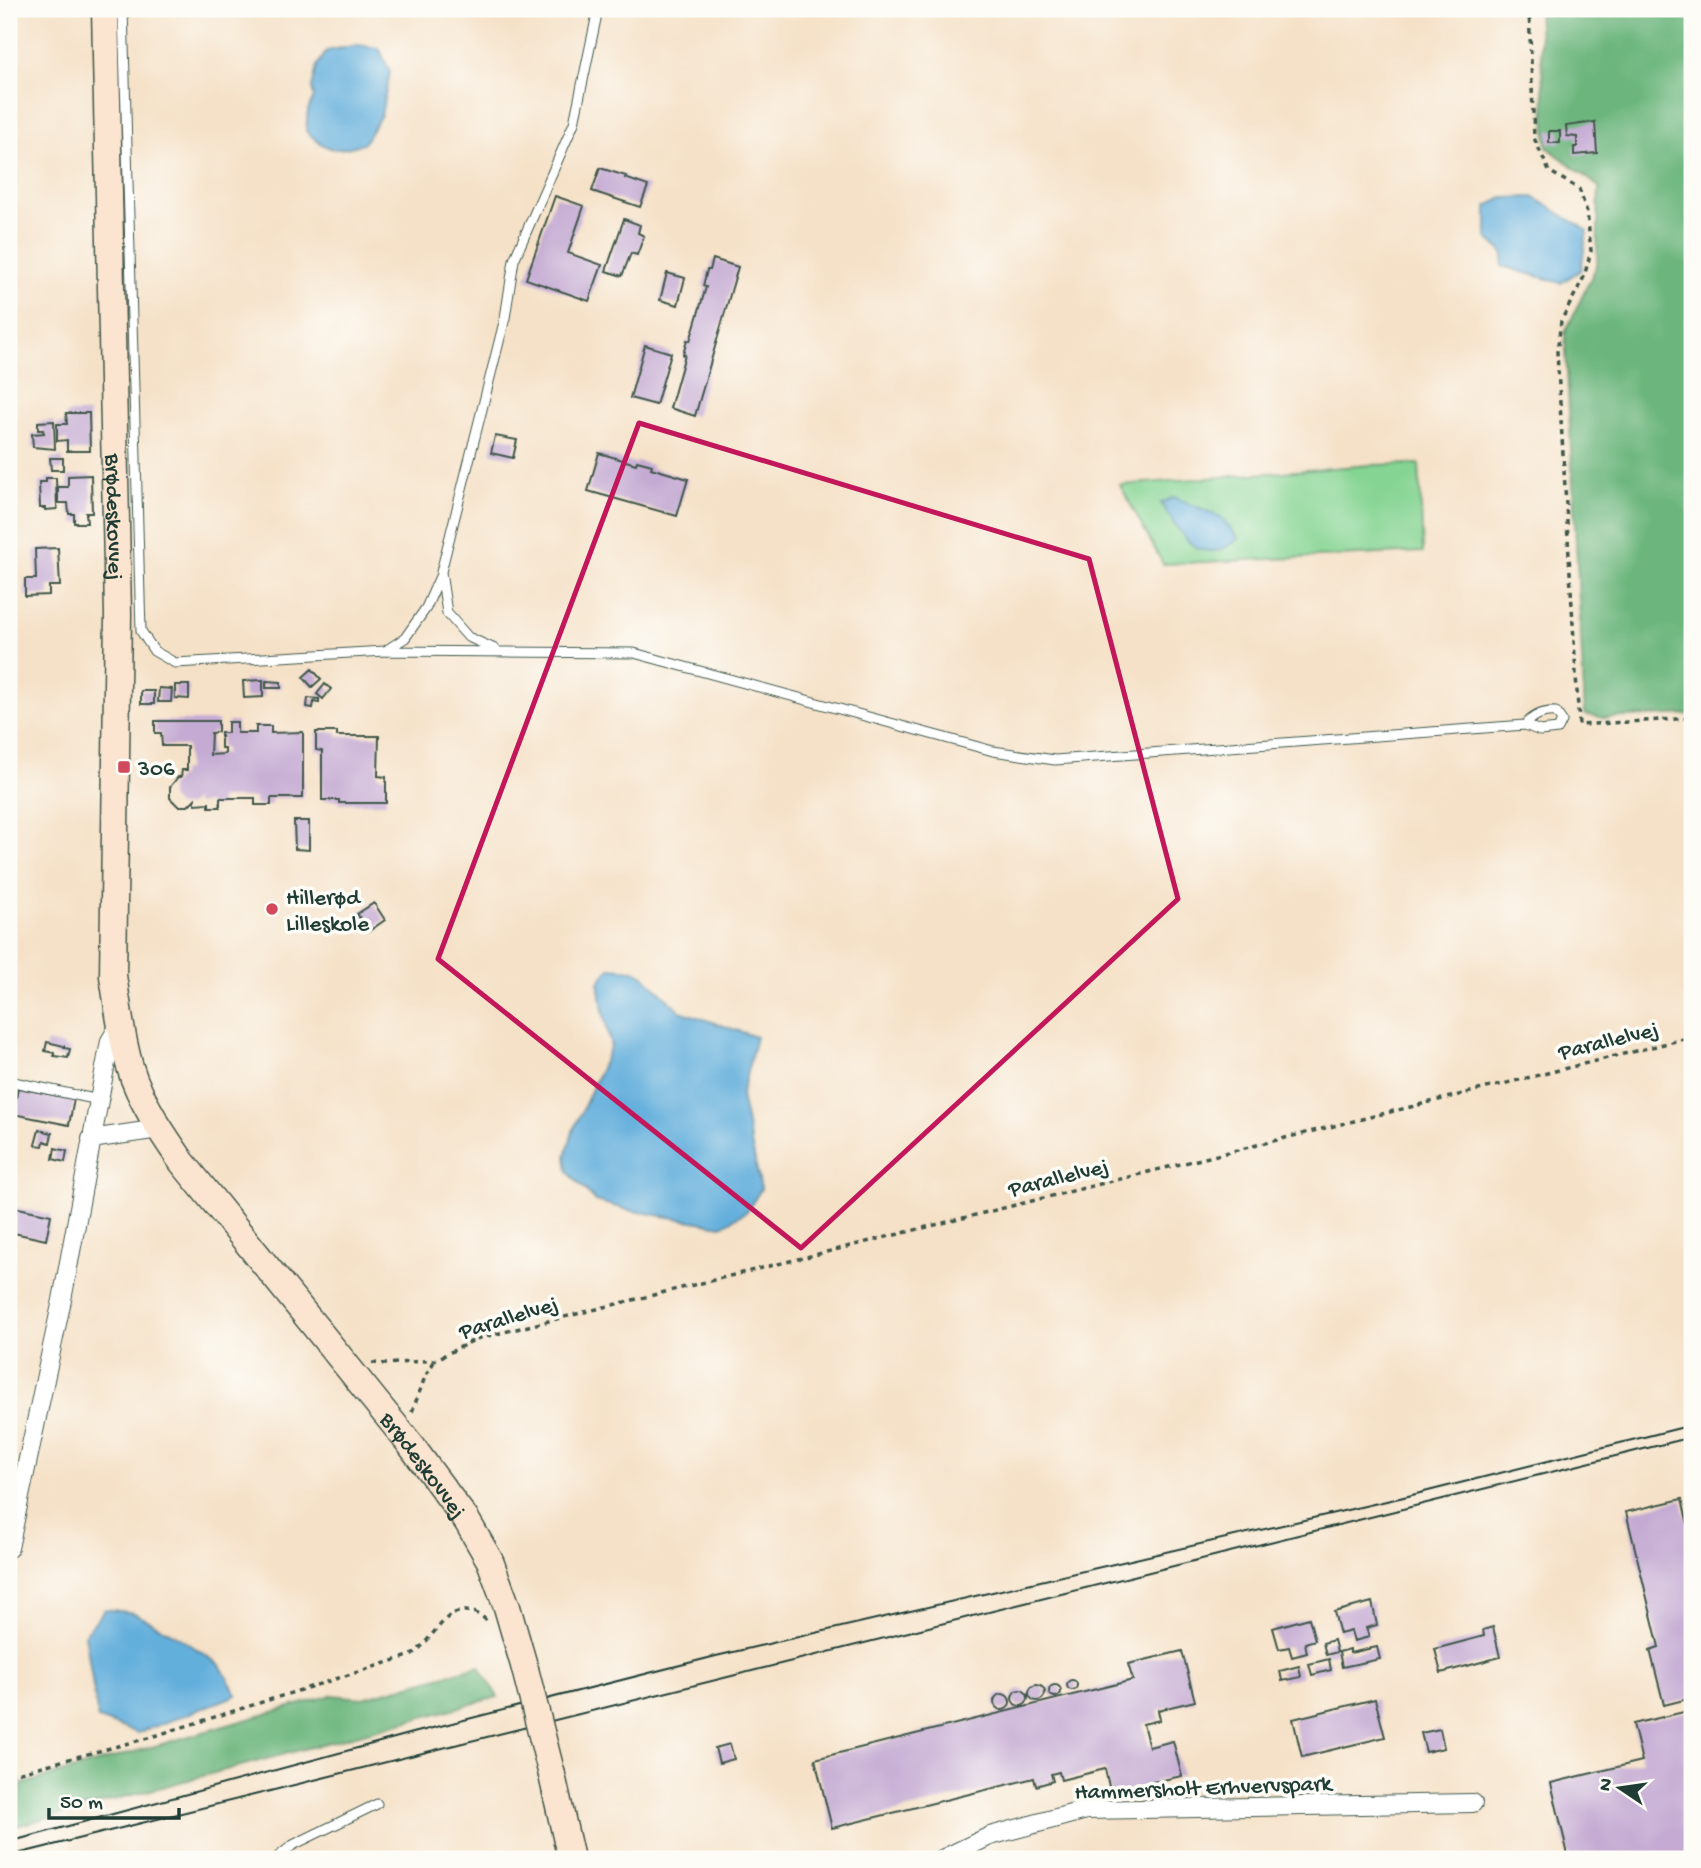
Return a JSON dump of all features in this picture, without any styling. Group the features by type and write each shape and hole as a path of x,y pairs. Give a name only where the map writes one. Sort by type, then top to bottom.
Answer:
{"street":[{"name":"Brødeskovvej","path":"105,9 118,614 113,976 130,1067 159,1129 182,1162 410,1444 467,1521 490,1561 507,1606 525,1670 571,1859"},
{"path":"9,1548 62,1300 110,1041 120,1024"},
{"path":"91,1139 159,1129"},
{"name":"Hammersholt Erhvervspark","path":"942,1859 990,1836 1086,1810 1473,1803"}],"lane":[{"path":"123,9 141,631 154,651 175,663 385,651 634,653 993,751 1055,760 1525,725"},
{"path":"385,651 405,638 426,608 441,572 505,318 514,260 574,123 596,19 595,9"},
{"path":"441,572 447,613 468,637 500,651"},
{"path":"9,1081 99,1100"},
{"path":"275,1859 293,1845 377,1804"}],"path":[{"path":"1529,9 1534,138 1549,171 1579,189 1587,212 1591,251 1584,277 1561,321 1558,352 1580,725 1692,718"},
{"name":"Parallelvej","path":"343,1362 386,1364 435,1360 475,1339 1692,1037"},
{"name":"Parallelvej","path":"410,1444 410,1419 415,1400 435,1360"},
{"path":"9,1775 148,1738 412,1655 455,1613 468,1611 485,1618"}],"highlighted area":[{"path":"639,423 1089,559 1178,899 801,1248 438,959"}],"green space":[{"path":"1538,9 1692,9 1692,714 1605,718 1585,715 1565,333 1597,265 1599,187 1547,147"},
{"path":"1419,464 1423,552 1163,564 1120,485 1370,465"},
{"path":"479,1666 498,1697 9,1828 9,1788 332,1695 363,1698"}],"water":[{"path":"357,45 379,48 390,72 381,115 364,143 333,149 306,131 308,110 314,97 312,88 317,66 327,51"},
{"path":"1533,197 1587,230 1581,270 1561,283 1502,266 1504,254 1487,237 1487,206 1503,198"},
{"path":"1174,497 1221,517 1239,539 1222,549 1209,551 1191,544 1177,529 1161,503"},
{"path":"610,968 633,970 644,976 680,1011 756,1037 741,1096 761,1189 747,1211 722,1226 628,1210 596,1201 568,1172 566,1156 573,1131 611,1046 599,982"},
{"path":"105,1609 134,1613 179,1637 220,1665 237,1695 138,1733 98,1719 85,1634"}],"building":[{"path":"1595,122 1597,153 1574,155 1577,137 1567,136 1566,126"},
{"path":"1549,131 1560,131 1560,143 1549,143"},
{"path":"600,168 648,186 640,207 592,191"},
{"path":"555,196 584,206 568,253 602,265 589,301 526,279"},
{"path":"624,219 640,225 638,233 644,236 637,255 631,253 622,276 606,271"},
{"path":"713,259 738,267 695,416 670,408 687,340 690,341 706,287 703,286 707,270 710,270"},
{"path":"667,273 685,278 678,305 660,300"},
{"path":"645,345 671,353 656,405 630,398"},
{"path":"66,413 89,413 90,451 67,451 67,440 57,441 57,424 67,424"},
{"path":"54,421 55,449 33,447 32,434 44,433 43,430 38,430 38,422"},
{"path":"495,436 517,440 513,458 491,453"},
{"path":"599,453 636,464 637,461 652,465 651,468 688,479 677,516 588,491"},
{"path":"50,458 63,458 63,470 51,470"},
{"path":"91,475 92,513 86,513 87,523 74,523 74,514 69,514 68,503 58,503 58,487 68,487 68,476"},
{"path":"46,478 56,478 57,509 40,508 39,482 46,482"},
{"path":"58,548 60,586 49,586 49,595 25,596 25,579 36,579 35,549"},
{"path":"312,669 321,679 312,687 303,677"},
{"path":"263,680 263,697 244,698 243,681"},
{"path":"266,681 281,682 281,688 266,688"},
{"path":"325,684 331,689 323,699 317,694"},
{"path":"175,685 189,685 189,699 175,698"},
{"path":"159,688 172,689 171,702 158,702"},
{"path":"141,691 154,691 154,704 141,704"},
{"path":"308,698 319,699 319,703 314,702 313,708 307,707"},
{"path":"155,721 218,721 218,732 211,733 210,755 225,754 225,748 221,748 221,733 228,733 228,722 237,722 237,733 256,733 256,726 271,726 271,733 303,732 303,798 271,798 271,805 255,805 255,798 220,798 220,807 209,807 209,803 195,804 195,799 188,806 178,806 170,798 170,787 181,777 182,770 187,770 187,746 162,746 161,733 155,733"},
{"path":"316,732 337,732 337,736 379,736 378,776 386,777 386,803 339,803 339,800 322,800 322,751 316,750"},
{"path":"294,821 309,821 309,850 295,849"},
{"path":"374,903 385,920 369,931 357,914"},
{"path":"47,1042 70,1049 68,1058 54,1056 54,1053 45,1051"},
{"path":"18,1088 74,1099 69,1125 13,1114"},
{"path":"39,1130 52,1133 50,1143 44,1141 43,1146 35,1145"},
{"path":"55,1148 67,1151 65,1162 53,1159"},
{"path":"9,1206 51,1215 46,1240 9,1232"},
{"path":"1682,1499 1692,1542 1692,1698 1664,1705 1650,1650 1659,1647 1626,1512"},
{"path":"1372,1602 1377,1625 1366,1628 1369,1637 1354,1641 1351,1631 1340,1634 1334,1612"},
{"path":"1309,1618 1315,1640 1305,1643 1307,1653 1292,1657 1289,1647 1279,1649 1273,1628"},
{"path":"1493,1627 1500,1657 1441,1673 1435,1649 1484,1636 1483,1630"},
{"path":"1334,1640 1337,1652 1326,1655 1323,1643"},
{"path":"1377,1647 1380,1659 1342,1667 1339,1652 1350,1649 1350,1653"},
{"path":"1182,1651 1195,1701 1158,1710 1160,1720 1143,1724 1149,1747 1173,1741 1182,1776 1111,1795 1105,1769 1061,1780 1059,1772 1051,1774 1053,1781 1036,1786 1034,1778 832,1828 815,1759 1133,1680 1128,1664"},
{"path":"1329,1659 1331,1670 1312,1675 1309,1664"},
{"path":"1299,1666 1301,1677 1282,1681 1280,1671"},
{"path":"1072,1680 1076,1681 1076,1689 1072,1690 1068,1689 1067,1685 1068,1681"},
{"path":"1034,1685 1040,1685 1045,1693 1043,1699 1034,1701 1029,1696 1029,1690"},
{"path":"1055,1685 1061,1691 1055,1697 1049,1691"},
{"path":"1017,1690 1023,1690 1028,1698 1026,1704 1017,1706 1012,1701 1012,1695"},
{"path":"999,1694 1005,1694 1010,1702 1008,1708 999,1710 994,1705 994,1699"},
{"path":"1375,1699 1385,1737 1302,1757 1293,1719"},
{"path":"1692,1710 1692,1859 1569,1859 1551,1783 1642,1761 1633,1724"},
{"path":"1440,1729 1444,1748 1426,1752 1421,1733"},
{"path":"730,1744 734,1759 719,1763 715,1748"}],"tram line":[{"path":"9,1842 413,1733 716,1656 1408,1496 1692,1425"},
{"path":"9,1856 1692,1437"}],"place":[{"name":"306","path":"124,767"},
{"name":"Hillerød Lilleskole","path":"272,909"}]}
